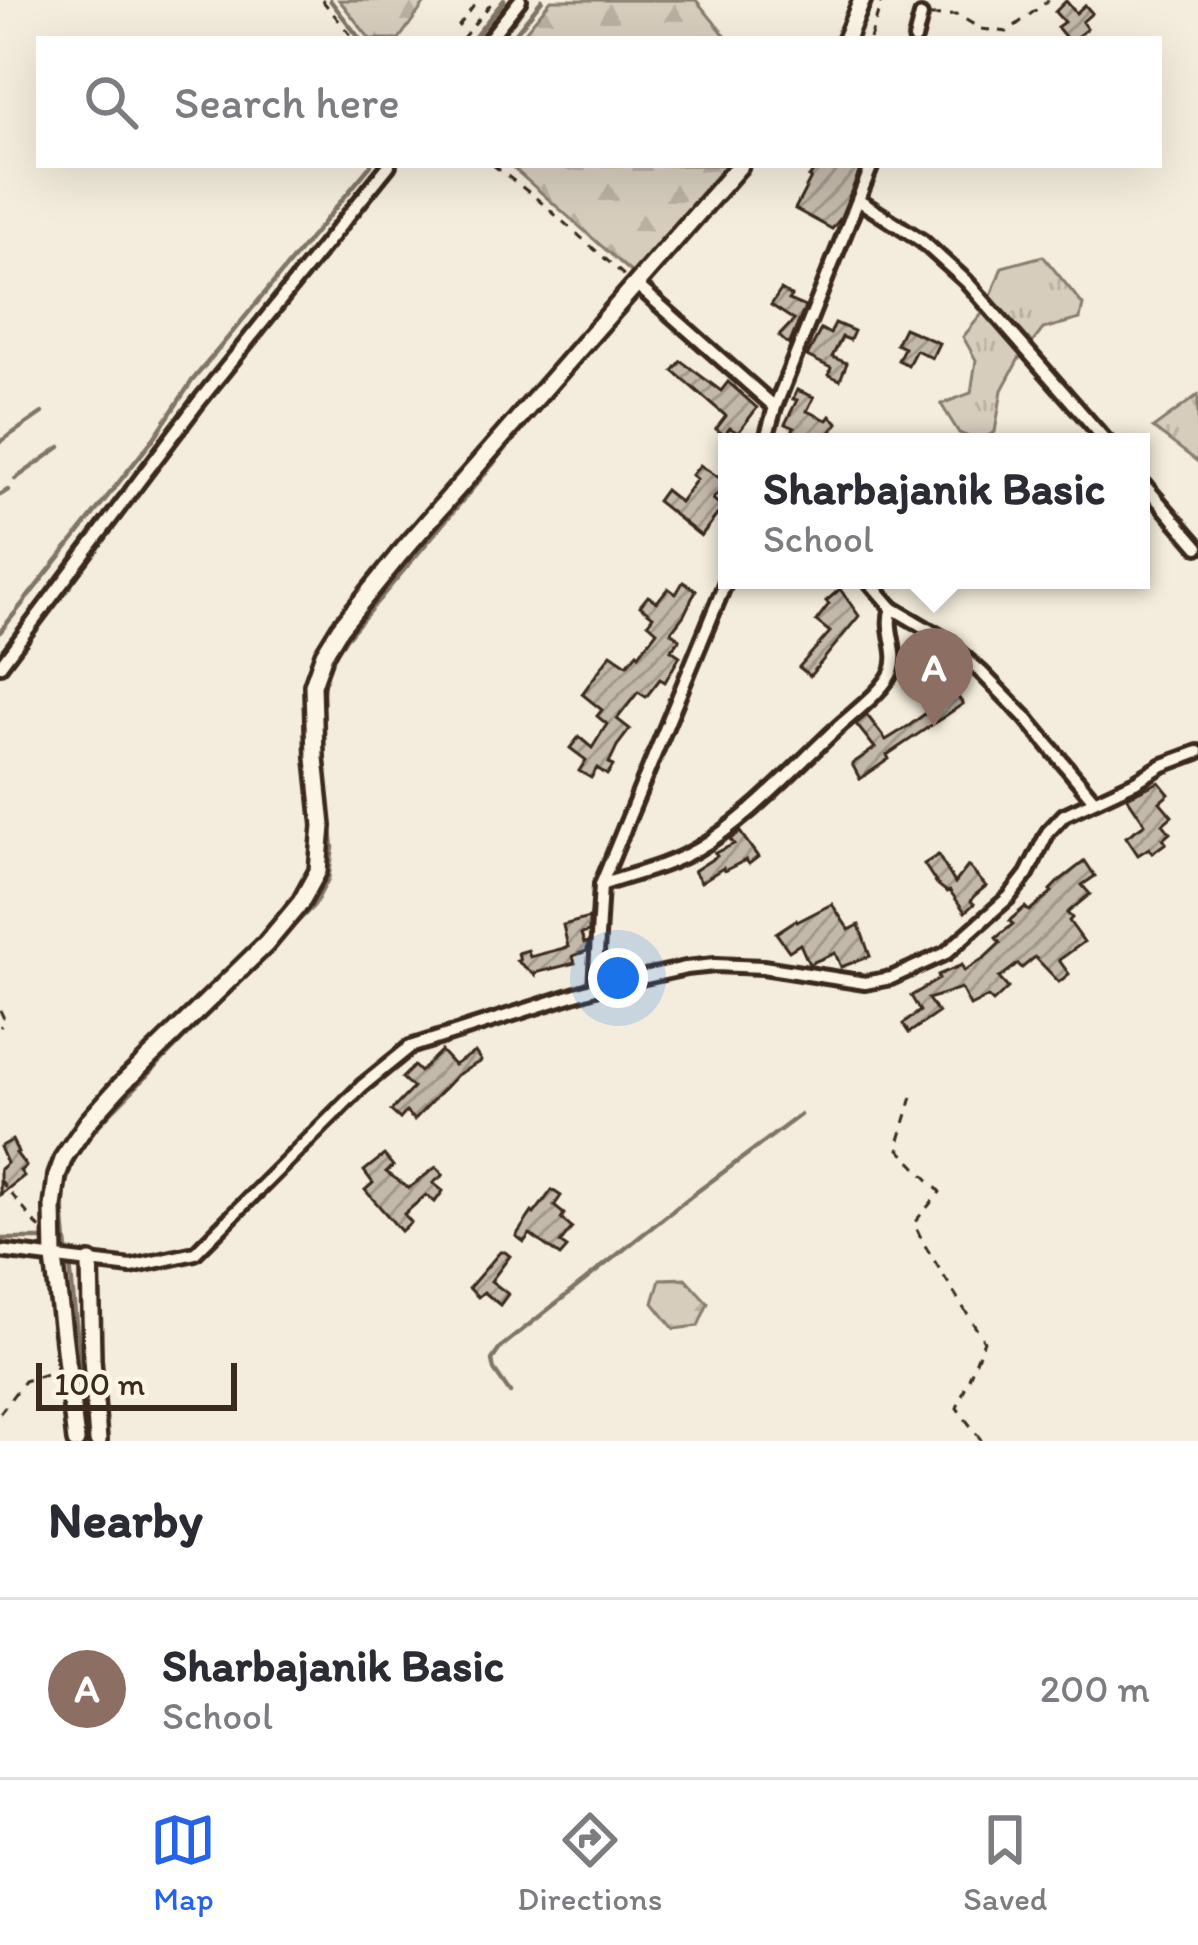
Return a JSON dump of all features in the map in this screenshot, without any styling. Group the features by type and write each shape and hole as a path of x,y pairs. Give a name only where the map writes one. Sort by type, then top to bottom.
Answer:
{"street":[{"path":"491,36 520,0"},
{"path":"847,36 862,0"},
{"path":"916,36 921,16"},
{"path":"0,665 197,404 387,168"},
{"path":"76,1441 54,1258 57,1176 88,1122 266,944 301,902 317,872 322,826 314,685 324,654 398,555 737,168"},
{"path":"768,433 871,168"},
{"path":"858,200 922,241 967,282 1099,433"},
{"path":"637,285 775,407"},
{"path":"1150,491 1198,547"},
{"path":"596,988 601,885 723,589"},
{"path":"876,589 892,608 964,655 1025,717 1094,800"},
{"path":"601,885 658,868 722,833 866,701 889,678 895,664 892,608"},
{"path":"0,1251 131,1267 195,1253 362,1086 410,1047 596,988 715,965 764,967 865,983 891,978 946,953 1010,897 1048,832 1064,815 1162,764 1198,752"},
{"path":"90,1262 98,1441"}],"path":[{"path":"322,0 352,36"},
{"path":"458,27 478,0"},
{"path":"464,36 494,0"},
{"path":"870,36 882,0"},
{"path":"921,16 958,16 981,28 1007,32 1049,0"},
{"path":"497,168 637,285"},
{"path":"0,1010 5,1021 0,1027"},
{"path":"912,1096 897,1147 940,1192 914,1223 984,1341 958,1408 982,1441"},
{"path":"0,1180 38,1228 54,1235"},
{"path":"0,1413 24,1381 68,1366"}],"green space":[{"path":"339,0 427,0 401,36 368,36"},
{"path":"551,0 696,0 726,36 521,36"},
{"path":"513,168 728,168 632,273"},
{"path":"1043,256 1083,305 1080,319 1043,329 1030,346 990,298 1002,267"},
{"path":"985,310 1022,353 1002,390 993,433 959,433 941,404 971,393 976,360 963,337"},
{"path":"1198,395 1198,462 1153,428"},
{"path":"685,1278 708,1303 698,1326 674,1329 653,1303 660,1279"}],"building":[{"path":"1066,1 1076,13 1085,5 1092,13 1082,22 1087,29 1078,36 1064,36 1057,27 1064,22 1055,12"},
{"path":"816,168 861,168 832,229 795,209"},
{"path":"781,290 805,307 789,345 779,336 794,320 771,305"},
{"path":"835,323 854,331 850,340 842,337 832,357 847,363 840,380 829,375 831,368 807,356 821,329 830,334"},
{"path":"904,328 939,343 932,358 916,350 908,365 898,360 904,348 896,344"},
{"path":"681,361 721,391 728,382 757,408 738,433 730,428 721,433 716,429 726,416 673,371"},
{"path":"797,390 814,397 807,411 827,420 830,416 838,423 830,433 792,433 794,428 785,424 797,400 793,399"},
{"path":"700,465 718,477 718,493 713,499 718,516 701,536 657,501 665,490 680,502 697,479 692,475"},
{"path":"683,582 696,590 671,632 680,639 671,650 680,656 665,682 660,679 646,697 638,692 617,719 630,729 617,746 607,775 597,768 591,778 579,771 586,760 570,748 579,737 592,748 607,724 597,716 602,710 582,694 611,654 627,665 657,631 648,623 653,616 640,606 648,596 657,602 668,588 676,594"},
{"path":"840,589 859,616 810,676 799,667 830,632 816,621 829,604 826,601"},
{"path":"937,669 963,704 860,779 852,764 875,748 856,724 867,715 886,740 910,725 941,702 924,677"},
{"path":"1159,782 1169,794 1160,802 1172,816 1163,824 1170,833 1163,839 1166,843 1152,853 1149,848 1138,855 1126,837 1145,824 1127,797"},
{"path":"740,832 758,857 749,864 746,860 723,868 701,882 694,871 734,844 730,839"},
{"path":"938,855 955,883 968,866 986,886 965,912 924,864"},
{"path":"1085,861 1095,876 1082,885 1090,894 1067,913 1084,942 1059,960 1069,974 1059,982 1035,957 999,978 1008,988 993,1002 988,997 970,1006 961,988 928,999 938,1013 909,1033 903,1024 920,1011 911,996 939,979 938,975 962,965 964,971 984,958 1000,943 996,938 1013,924 1009,921 1025,907 1029,911"},
{"path":"832,904 849,930 859,925 870,956 841,967 835,953 809,964 800,944 789,951 776,933"},
{"path":"589,918 589,932 581,934 584,943 588,942 587,951 573,956 575,963 535,975 517,961 518,953 528,950 530,957 568,947 563,925"},
{"path":"441,1051 454,1065 475,1052 481,1061 457,1075 414,1120 406,1112 400,1119 391,1111 413,1088 402,1078 414,1066 420,1072"},
{"path":"12,1140 26,1166 20,1171 24,1176 0,1195 0,1169 7,1163 0,1147"},
{"path":"384,1155 393,1166 386,1172 409,1188 436,1167 443,1175 433,1183 443,1191 435,1202 426,1195 404,1214 411,1222 401,1231 365,1190 373,1183 364,1171"},
{"path":"552,1190 561,1196 554,1206 572,1228 560,1243 567,1248 560,1256 530,1234 524,1242 516,1236"},
{"path":"500,1252 510,1256 491,1281 508,1294 500,1305 484,1292 478,1297 469,1288"}],"waterway":[{"path":"330,0 358,36"},
{"path":"475,36 504,0"},
{"path":"513,36 542,0"},
{"path":"858,36 873,0"},
{"path":"0,632 154,438 192,381 369,168"},
{"path":"321,706 325,676 339,647 628,304"},
{"path":"0,442 42,413"},
{"path":"15,479 60,447"},
{"path":"0,495 8,490"},
{"path":"67,1250 65,1188 73,1161 91,1133 314,905 328,879 333,848 322,741"},
{"path":"510,1393 492,1360 501,1347 800,1115"},
{"path":"0,1239 49,1239"},
{"path":"70,1265 88,1441"}],"place":[{"name":"Sharbajanik Basic","path":"934,727"}]}
